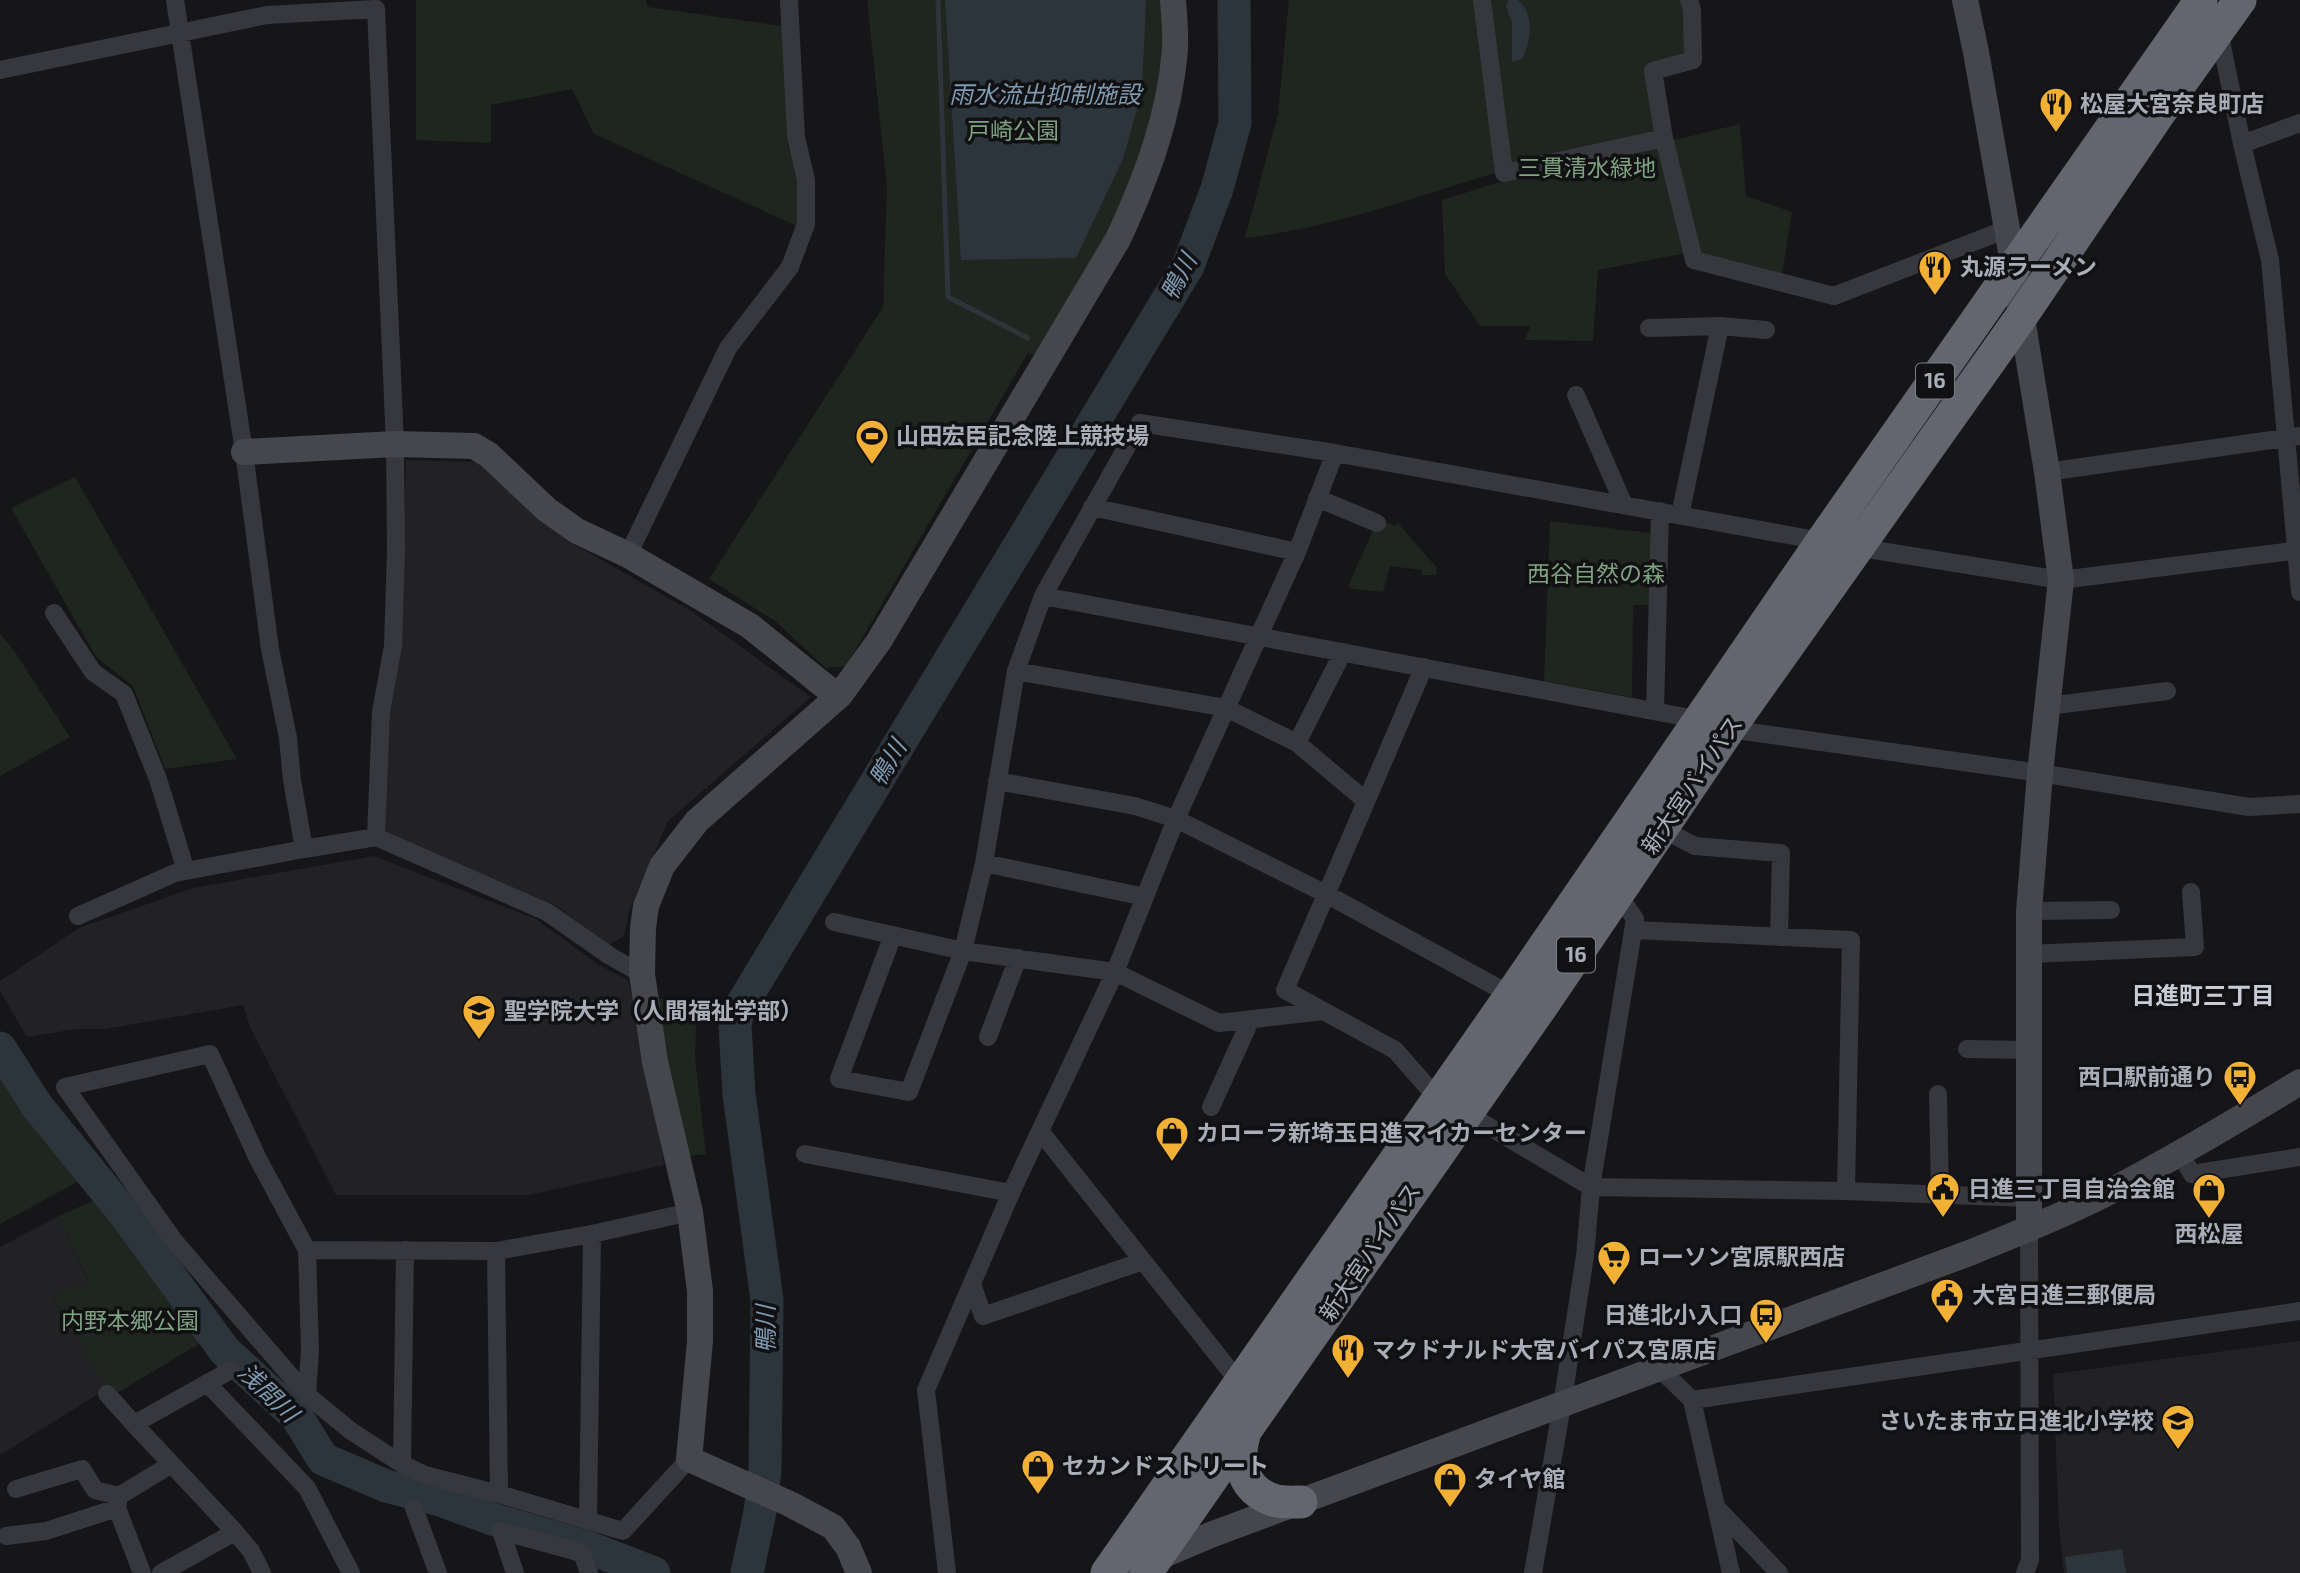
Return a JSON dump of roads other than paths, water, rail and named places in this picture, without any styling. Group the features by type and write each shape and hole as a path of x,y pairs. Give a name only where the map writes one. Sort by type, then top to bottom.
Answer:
{"highway":[{"name":"新大宮バイパス","path":"1107,1573 1239,1381 1618,894 1662,829 1715,724 1822,541 2201,0"},
{"name":"新大宮バイパス","path":"1151,1567 1244,1435 1452,1106 1511,995 1715,724 1858,548 2240,0"},
{"path":"1244,1435 1239,1458 1247,1481 1273,1500 1301,1502"}],"street":[{"path":"175,0 244,452 270,649 288,737 292,780 304,849"},
{"path":"628,555 728,348 790,267 806,224 806,180 796,137 789,0"},
{"path":"307,1395 310,1350 307,1250 258,1159 210,1054 65,1087 175,1242 307,1395 351,1431 402,1464 425,1475 623,1531 689,1459 700,1341 700,1291 690,1212 655,1062 642,974 646,906 662,866 697,821 840,695 879,641 1118,239 1141,188 1163,120 1175,49 1173,0"},
{"path":"1482,0 1504,173 1664,138"},
{"path":"1689,0 1692,10 1693,60 1653,71 1664,138 1694,260 1834,296 2007,229"},
{"path":"1965,0 2014,269 2047,472 2061,580 2040,773 2029,911 2029,1560 2025,1573"},
{"path":"0,70 267,15 376,4 397,550 393,646 381,712 376,837"},
{"path":"2219,31 2242,144 2270,260 2293,437 2300,592"},
{"path":"2242,144 2300,124"},
{"path":"1680,515 1720,326"},
{"path":"1649,328 1720,326 1766,330"},
{"path":"1576,396 1624,505"},
{"path":"893,935 839,1079 909,1092 963,951 984,863 1016,671 1043,596 1140,422 1335,453 1858,548 2061,580 2298,550"},
{"path":"2047,472 2293,437"},
{"path":"244,452 395,444 474,446 489,455 546,509 577,531 628,555 750,626 827,688 840,695"},
{"path":"947,1573 926,1390 1010,1193 1115,972 1176,820 1297,552 1335,453"},
{"path":"1317,498 1377,523"},
{"path":"1093,507 1297,552"},
{"path":"1655,711 1660,511"},
{"path":"1043,596 1715,724 2249,807 2300,804"},
{"path":"54,613 93,672 124,694 158,779 186,871"},
{"path":"1297,743 1343,652"},
{"path":"1424,667 1285,990 1395,1050 1452,1106 1591,1187 1940,1193 2028,1198"},
{"path":"1016,671 1226,708 1297,743 1366,801"},
{"path":"2048,706 2167,691"},
{"path":"997,781 1135,806 1176,820 1326,894 1511,995"},
{"path":"1662,829 1695,846 1781,853 1779,937"},
{"path":"78,916 175,873 376,837 547,912 610,956 642,974"},
{"path":"984,863 1145,897"},
{"path":"2029,954 2195,947 2191,892"},
{"path":"1532,1573 1562,1405 1585,1256 1591,1187 1634,930 1635,919 1618,894"},
{"path":"2029,911 2111,910"},
{"path":"834,922 963,951 1115,972 1219,1023 1324,1011"},
{"path":"1634,930 1851,940 1846,1191"},
{"path":"988,1037 1018,958"},
{"path":"1211,1107 1251,1019"},
{"path":"1967,1049 2028,1049"},
{"path":"1121,1573 1151,1567 1213,1534 2029,1229 2107,1193 2300,1082"},
{"path":"1938,1094 1940,1193"},
{"path":"1040,1131 1239,1381"},
{"path":"2180,1153 2192,1174 2300,1157"},
{"path":"805,1154 1010,1193"},
{"path":"307,1250 496,1251 592,1234 690,1212"},
{"path":"589,1521 592,1234"},
{"path":"402,1464 405,1250"},
{"path":"496,1251 499,1494"},
{"path":"972,1284 983,1316 1143,1261"},
{"path":"1692,1400 2300,1311"},
{"path":"1659,1368 1692,1400 1731,1573"},
{"path":"134,1424 231,1370"},
{"path":"207,1383 307,1488 351,1573"},
{"path":"107,1394 235,1532 251,1551 262,1573"},
{"path":"689,1459 790,1504 833,1527 848,1547 859,1573"},
{"path":"6,1536 46,1531 118,1502 170,1465"},
{"path":"16,1489 82,1469 95,1490 118,1502 142,1573"},
{"path":"1715,1506 1779,1573"},
{"path":"414,1508 438,1573"},
{"path":"515,1573 501,1531 582,1553 589,1573"},
{"path":"161,1573 235,1532"}],"water":[{"name":"雨水流出抑制施設","path":"945,0 1146,0 1142,91 1123,159 1076,258 961,260"},
{"path":"1509,0 1518,0 1523,6 1530,28 1522,59 1512,62 1512,23 1506,6"},
{"path":"2122,1549 2126,1573 2067,1573 2065,1557"}],"waterway":[{"path":"938,0 948,297 1028,338"},
{"name":"鴨川","path":"747,1573 760,1512 765,1470 767,1300 739,1094 735,1025 738,1011 1188,266 1217,189 1235,123 1234,0"},
{"name":"浅間川","path":"0,1048 37,1106 124,1213 225,1351 297,1417 323,1459 386,1486 440,1500 495,1520 587,1547 654,1573"}],"place":[{"name":"松屋大宮奈良町店","path":"2056,134"},
{"name":"丸源ラーメン","path":"1935,297"},
{"name":"山田宏臣記念陸上競技場","path":"872,466"},
{"name":"聖学院大学（人間福祉学部）","path":"479,1041"},
{"name":"西口駅前通り","path":"2240,1107"},
{"name":"カローラ新埼玉日進マイカーセンター","path":"1172,1163"},
{"name":"日進三丁目自治会館","path":"1943,1219"},
{"name":"西松屋","path":"2209,1220"},
{"name":"ローソン宮原駅西店","path":"1614,1287"},
{"name":"大宮日進三郵便局","path":"1947,1325"},
{"name":"日進北小入口","path":"1766,1345"},
{"name":"マクドナルド大宮バイパス宮原店","path":"1348,1380"},
{"name":"さいたま市立日進北小学校","path":"2178,1451"},
{"name":"セカンドストリート","path":"1038,1496"},
{"name":"タイヤ館","path":"1450,1509"}],"district":[{"name":"日進町三丁目","path":"2203,996"}],"park label":[{"name":"戸崎公園","path":"1013,131"},
{"name":"三貫清水緑地","path":"1587,168"},
{"name":"西谷自然の森","path":"1596,574"},
{"name":"内野本郷公園","path":"130,1321"}]}
